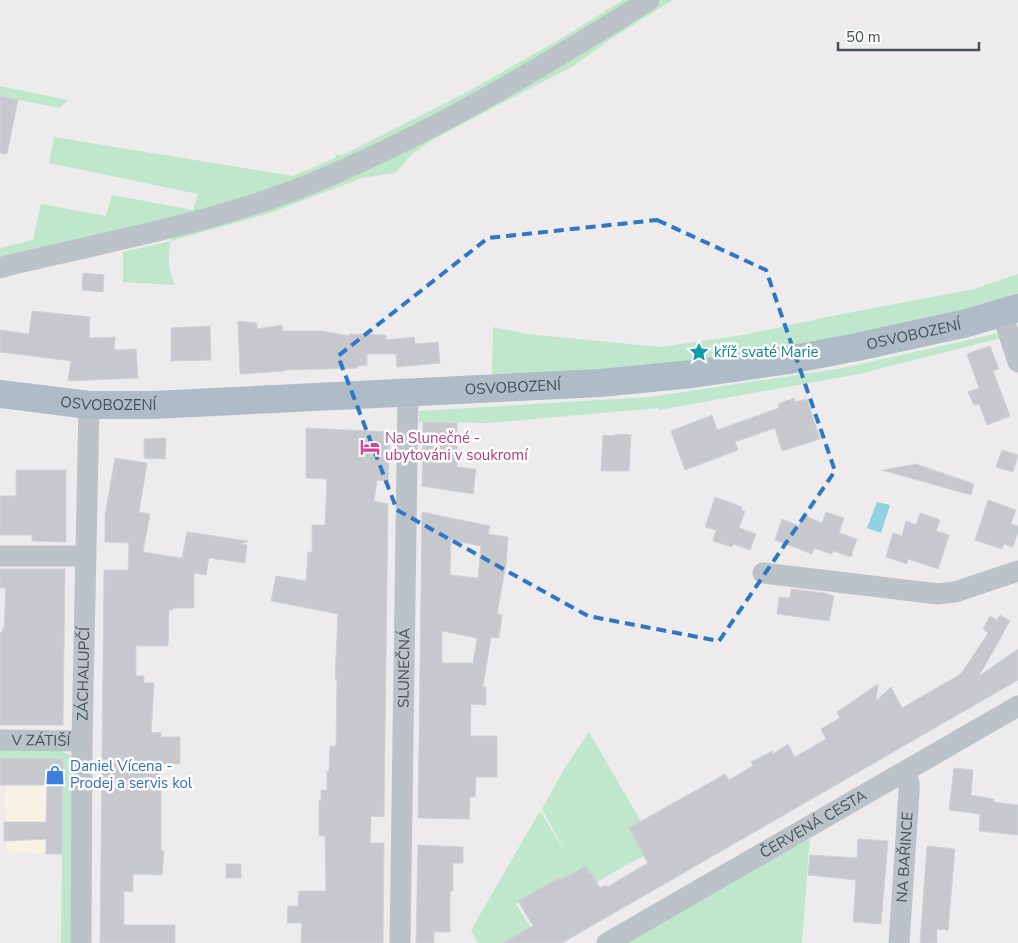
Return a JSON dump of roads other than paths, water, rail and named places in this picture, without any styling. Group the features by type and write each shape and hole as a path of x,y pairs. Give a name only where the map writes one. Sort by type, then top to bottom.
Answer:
{"main road":[{"name":"OSVOBOZENÍ","path":"0,394 89,404 152,405 408,394 600,383 742,368 925,333 1010,311"}],"street":[{"path":"0,268 204,220 310,184 426,130 582,42 649,0"},
{"path":"1010,311 1018,362"},
{"name":"SLUNEČNÁ","path":"400,943 408,394"},
{"name":"ZÁCHALUPČÍ","path":"81,943 82,741 89,404"},
{"path":"0,556 85,556"},
{"path":"763,573 938,594 956,592 1018,570"},
{"name":"ČERVENÁ CESTA","path":"607,943 1018,706"},
{"name":"V ZÁTIŠÍ","path":"0,740 82,741"},
{"name":"NA BAŘINCE","path":"899,943 909,792 909,783 905,772"}],"water":[{"path":"877,502 890,505 881,533 867,528"}],"place":[{"name":"kříž svaté Marie","path":"699,352"},
{"name":"Na Slunečné - ubytováni v soukromí","path":"370,447"},
{"name":"Daniel Vícena - Prodej a servis kol","path":"55,775"}]}
